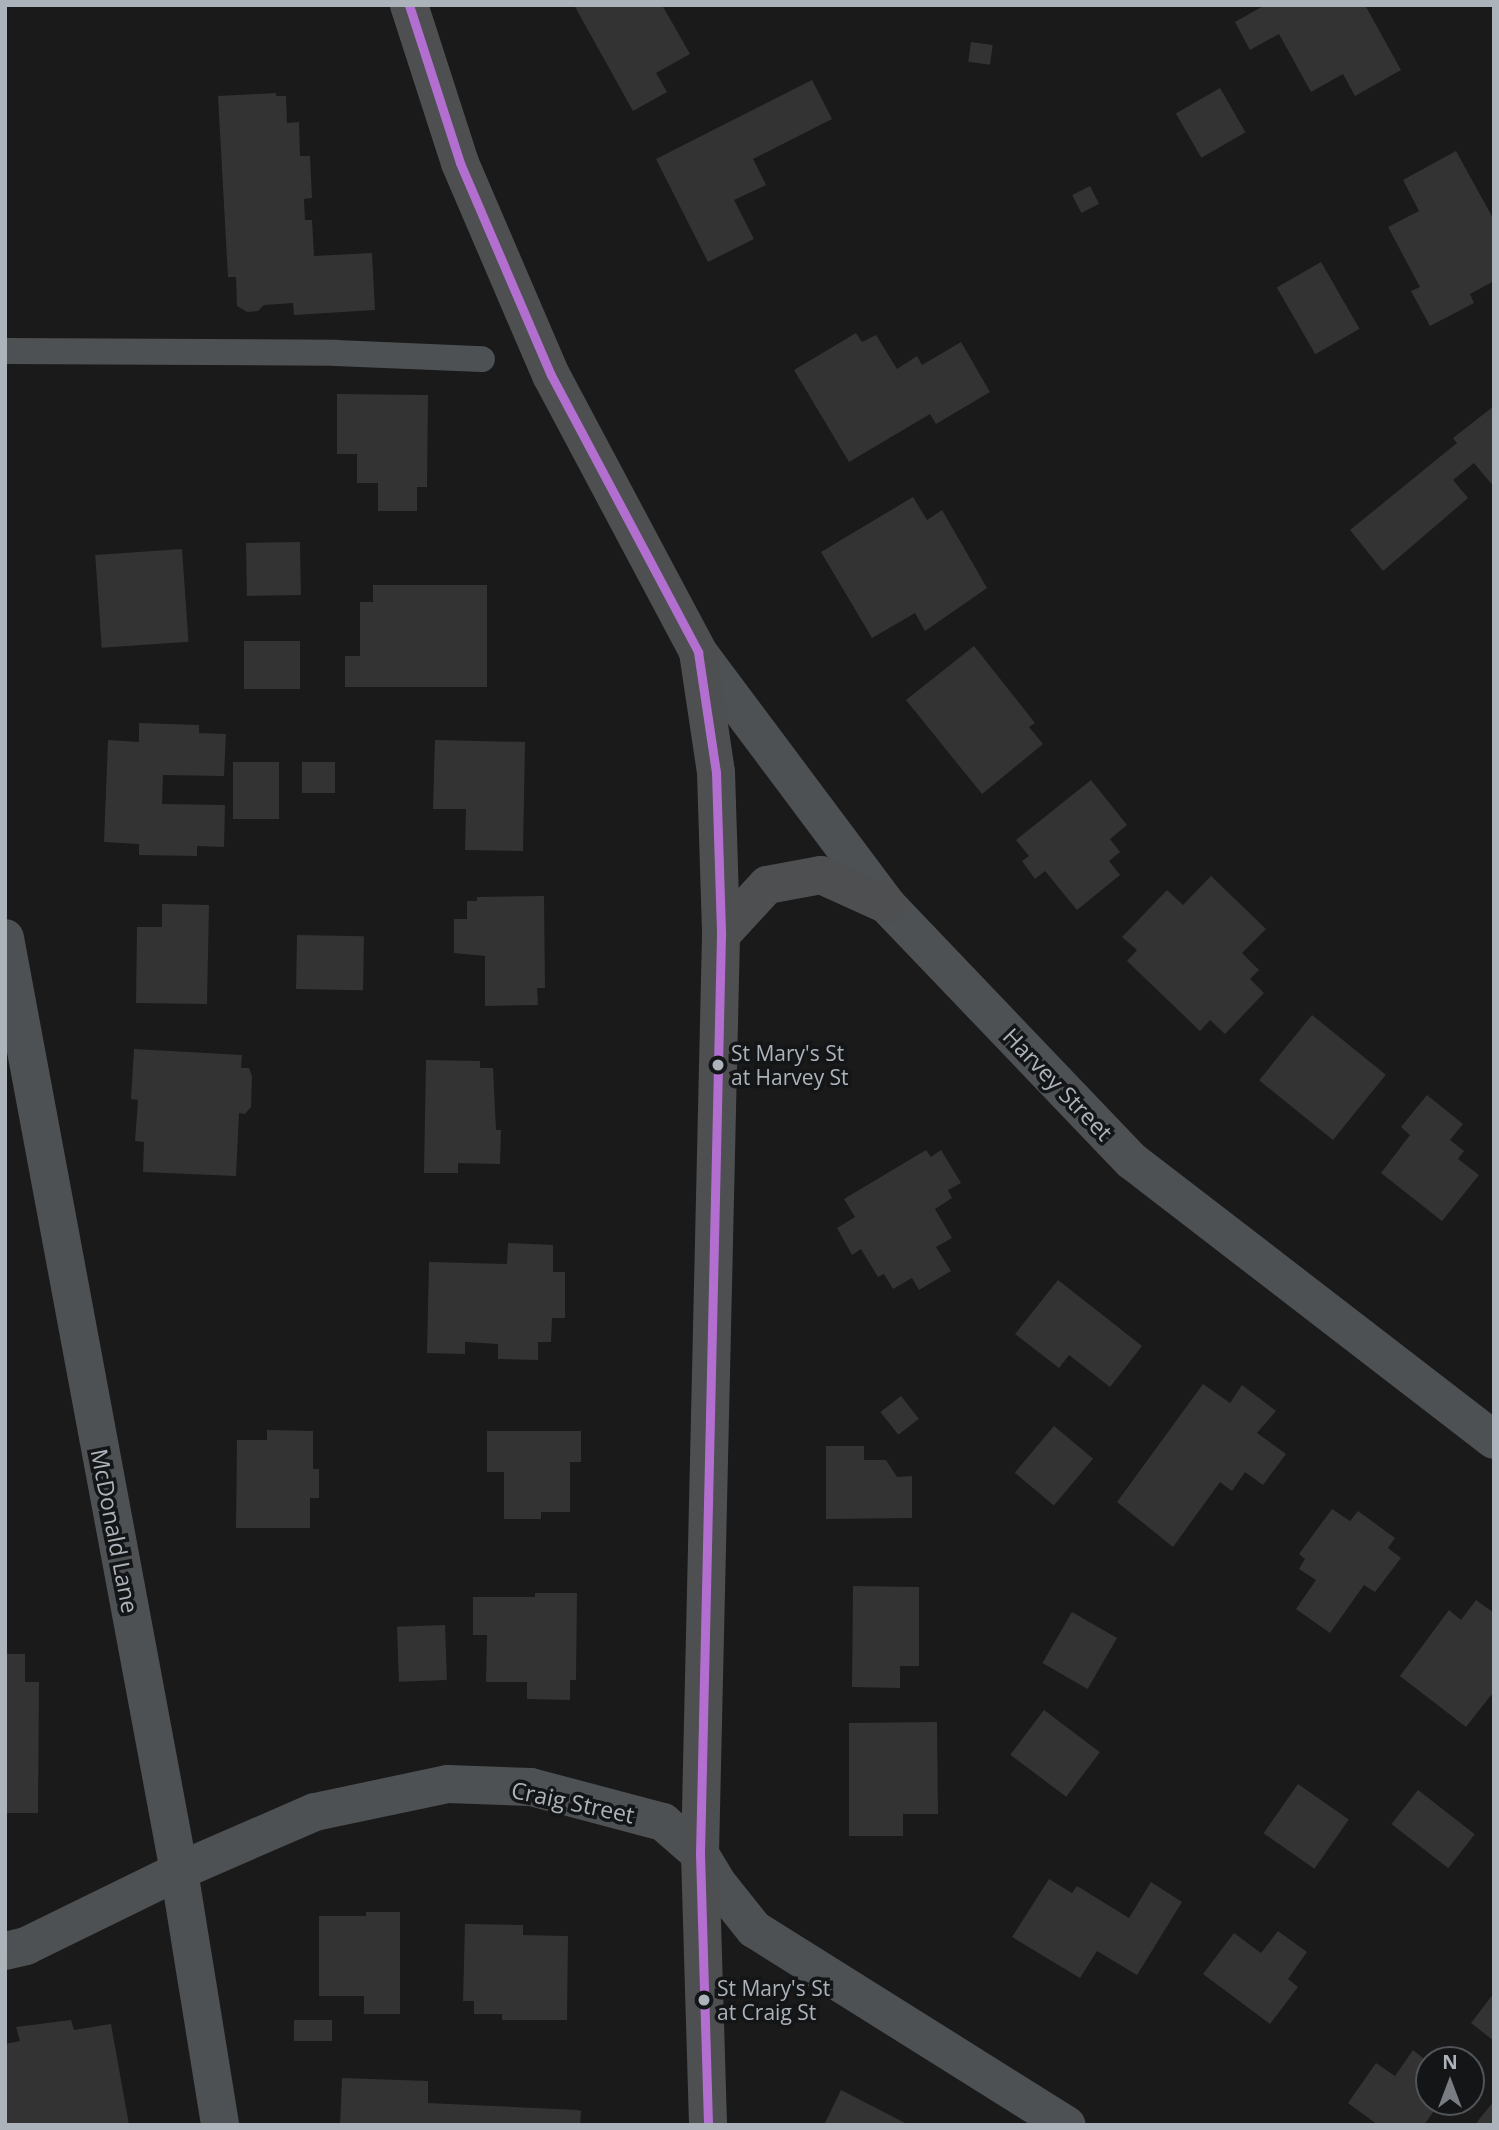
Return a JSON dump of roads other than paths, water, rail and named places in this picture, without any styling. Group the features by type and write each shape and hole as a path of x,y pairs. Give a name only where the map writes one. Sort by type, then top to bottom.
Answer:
{"main road":[{"path":"409,5 460,163 551,375 698,652 716,772 721,935 700,1854 708,2125"},
{"path":"721,935 767,885 821,875 887,905"}],"street":[{"name":"Harvey Street","path":"698,652 887,905 1132,1161 1494,1440"},
{"name":"McDonald Lane","path":"5,938 179,1871 220,2125"},
{"name":"Craig Street","path":"5,1951 26,1946 179,1871 315,1812 449,1784 531,1787 663,1822 700,1854 718,1884 754,1929 1067,2125"}],"lane":[{"path":"5,351 336,353 482,359"}],"place":[{"name":"St Mary's St at Harvey St","path":"718,1065"},
{"name":"St Mary's St at Craig St","path":"704,2000"}]}
